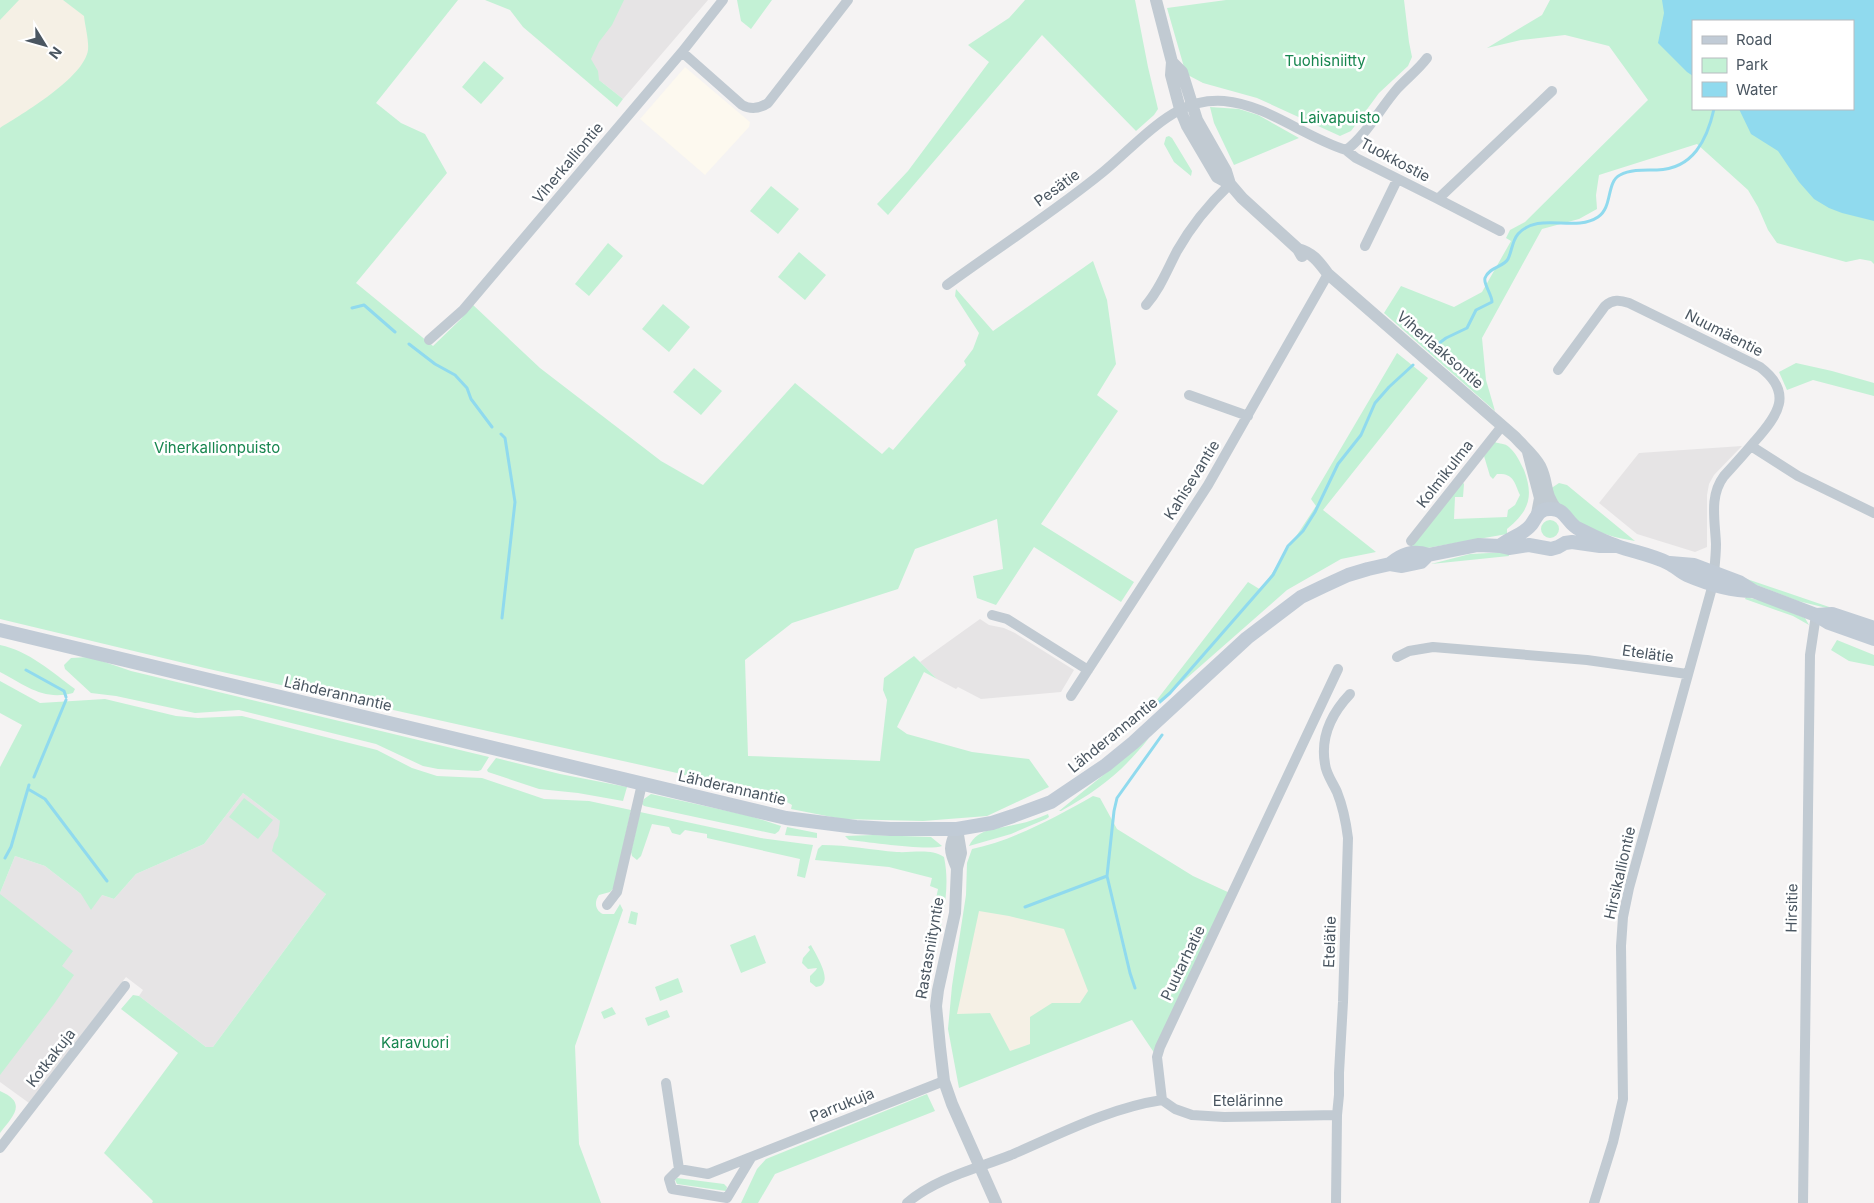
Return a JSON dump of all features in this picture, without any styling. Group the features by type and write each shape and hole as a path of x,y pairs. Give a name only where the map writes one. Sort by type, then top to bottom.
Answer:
{"main road":[{"path":"1500,546 1507,539 1518,535 1546,509 1557,510 1566,515 1571,525 1616,546 1669,563 1686,574 1713,578 1735,591 1753,591 1816,615 1829,623 1874,639"},
{"path":"1543,547 1554,548 1565,543 1616,546"},
{"name":"Lähderannantie","path":"0,630 786,818 824,824 890,829 957,829 992,823 1051,802 1064,794 1106,765 1133,743 1247,638 1301,597 1348,575 1390,564 1399,556 1407,554 1419,552 1428,555 1478,546 1509,548 1529,544 1543,547"},
{"path":"1816,615 1832,614 1874,628"}],"street":[{"name":"Viherkalliontie","path":"430,340 463,310 724,0"},
{"path":"682,52 742,105 754,109 762,107 768,103 848,0"},
{"name":"Viherlaaksontie","path":"1156,0 1172,62 1182,72 1186,107 1197,120 1226,171 1230,184 1242,198 1298,249 1308,251 1319,260 1328,274 1502,426 1540,464 1548,497 1557,510"},
{"path":"1346,150 1357,140 1399,87 1419,70 1427,58"},
{"name":"Tuokkostie","path":"1186,107 1203,102 1222,101 1250,106 1346,150 1353,157 1396,180 1438,199 1552,91"},
{"name":"Pesätie","path":"947,285 1061,204 1103,172 1166,118 1186,107"},
{"path":"1365,246 1396,180"},
{"path":"1146,305 1155,295 1178,251 1200,216 1230,184"},
{"path":"1438,199 1500,231"},
{"name":"Kahisevantie","path":"1072,696 1208,486 1328,274"},
{"name":"Nuumäentie","path":"1558,370 1605,306 1620,300 1760,367 1770,374 1779,392 1779,408 1770,425 1724,476 1718,484 1715,493 1716,547 1713,578"},
{"path":"1189,395 1248,416"},
{"name":"Kolmikulma","path":"1411,541 1502,426"},
{"path":"1751,446 1798,476 1874,513"},
{"path":"1528,452 1540,498 1534,519 1532,536 1543,547"},
{"path":"1565,543 1570,533 1571,525"},
{"name":"Hirsikalliontie","path":"1594,1203 1613,1142 1623,1099 1621,946 1623,917 1629,888 1713,578"},
{"path":"992,615 1007,619 1088,670"},
{"name":"Hirsitie","path":"1803,1203 1810,656 1816,615"},
{"name":"Etelätie","path":"1397,657 1410,651 1432,647 1587,660 1687,674"},
{"name":"Puutarhatie","path":"1162,1100 1157,1057 1160,1046 1338,669"},
{"name":"Etelätie","path":"1336,1203 1337,1116 1348,838 1346,819 1340,799 1325,765 1324,747 1330,721 1350,694"},
{"path":"607,905 617,892 642,784"},
{"name":"Rastasniityntie","path":"957,829 950,844 950,853 957,868 955,913 936,1006 944,1081 952,1104 996,1203"},
{"name":"Kotkakuja","path":"0,1148 125,986"},
{"name":"Parrukuja","path":"679,1169 708,1174 944,1081"},
{"path":"666,1082 679,1169 669,1179 672,1189 727,1198 751,1158"},
{"path":"906,1203 922,1191 933,1186 1126,1107 1162,1100"},
{"name":"Etelärinne","path":"1162,1100 1175,1109 1192,1115 1220,1117 1337,1116"}],"shaded area":[{"path":"544,0 708,0 623,99 599,80"},
{"path":"685,67 750,122 749,127 705,175 640,119"},
{"path":"1742,446 1714,475 1709,484 1707,495 1707,547 1695,552 1637,534 1599,503 1639,453"},
{"path":"980,619 989,625 1004,628 1015,633 1074,670 1061,692 981,699 937,679 920,662"},
{"path":"243,793 280,821 326,894 213,1047 206,1047 139,996 143,990 126,977 29,1103 0,1082 0,893 15,856 45,866 81,894 102,895 114,899 136,874 204,844"}],"green space":[{"name":"Viherkallionpuisto","path":"0,0 458,0 376,103 401,123 425,134 447,173 356,283 433,346 461,319 472,304 540,368 661,461 703,485 795,383 882,454 889,447 893,450 966,365 964,361 973,349 979,333 955,296 956,289 993,331 1093,261 1107,300 1116,364 1097,395 1118,411 1041,524 1134,582 1121,602 1034,547 996,605 977,598 973,576 1003,569 997,519 915,549 898,589 792,623 745,660 748,756 880,761 887,700 883,690 884,678 914,656 937,679 924,672 897,727 907,734 972,752 1029,759 1049,787 987,816 923,821 842,819 791,809 792,805 787,802 677,773 209,669 0,619"},
{"path":"485,0 624,0 612,25 599,42 591,59 598,71 599,80 623,99 617,107 523,27 510,10"},
{"path":"737,0 772,0 751,29 741,21"},
{"path":"1025,0 1135,0 1158,109 1136,131 1042,35 888,215 877,204 908,171 989,62 968,45 1009,18"},
{"name":"Tuohisniitty","path":"1226,0 1404,0 1412,57 1408,66 1379,93 1351,131 1340,136 1257,98 1203,83 1186,74 1167,8"},
{"path":"1550,0 1874,0 1874,264 1871,261 1860,259 1846,262 1777,243 1768,230 1748,190 1697,144 1599,175 1596,195 1597,209 1579,219 1542,229 1482,338 1486,380 1495,411 1384,313 1401,286 1454,307 1482,292 1511,241 1506,238 1510,230 1525,222 1648,100 1609,46 1565,35 1521,40 1487,48 1542,15"},
{"path":"484,61 504,78 481,104 462,87"},
{"path":"1210,107 1239,109 1258,115 1299,138 1234,165 1214,123"},
{"path":"1169,136 1192,171 1191,176 1174,162 1164,144 1166,137"},
{"path":"771,186 799,209 778,234 750,211"},
{"path":"608,243 623,256 589,296 575,284"},
{"path":"799,252 826,275 805,300 778,277"},
{"path":"663,304 690,327 669,352 642,329"},
{"path":"1397,353 1428,378 1323,510 1376,552 1341,559 1287,590 1146,714 1248,582 1261,590 1316,506 1311,499"},
{"path":"1796,363 1874,383 1874,396 1813,380 1787,390 1779,372"},
{"path":"694,368 722,391 701,415 673,392"},
{"path":"1495,442 1504,444 1514,452 1524,470 1529,488 1528,503 1525,510 1507,529 1507,534 1410,551 1413,543 1462,481 1464,484 1463,497 1455,497 1454,519 1507,517 1508,510 1515,505 1520,495 1510,477 1497,474 1493,479 1490,476 1484,456"},
{"path":"1559,483 1567,485 1635,541 1597,531 1575,519 1557,501 1550,489"},
{"path":"1550,520 1556,523 1559,529 1556,535 1550,538 1544,535 1541,529 1544,523"},
{"path":"1508,552 1509,556 1431,564 1470,554"},
{"path":"1741,577 1835,610 1798,601 1741,579"},
{"path":"1746,597 1767,602 1805,618 1809,625 1793,616 1745,599"},
{"path":"1837,640 1874,655 1874,666 1849,661 1831,650"},
{"path":"0,645 21,652 40,663 75,689 73,693 52,695 43,693 0,672"},
{"path":"90,657 131,671 489,757 481,770 478,771 438,769 423,766 376,744 239,710 195,713 116,696 91,693 65,669 64,665 71,658"},
{"name":"Karavuori","path":"0,681 40,703 105,699 176,716 198,718 242,716 377,750 412,768 437,776 482,778 544,799 589,801 631,810 614,888 610,892 599,895 596,903 598,910 603,914 614,914 620,904 623,910 575,1046 579,1144 601,1203 152,1203 153,1201 104,1153 178,1053 121,1009 133,995 139,996 206,1047 213,1047 326,894 272,851 278,836 280,821 243,793 204,844 136,874 114,899 102,895 91,910 81,894 45,866 15,856 0,893 0,767 22,725 0,713"},
{"path":"1149,738 1119,771 1087,796 1059,811"},
{"path":"496,758 560,774 627,787 623,801 578,793 539,789 488,772 487,770"},
{"path":"651,794 750,816 781,826 775,834 644,806 642,804 644,799"},
{"path":"1093,796 1100,798 1117,829 1193,876 1232,894 1157,1057 1132,1020 959,1088 948,1029 952,986 966,895 967,863 972,849 1019,834"},
{"path":"244,798 273,820 258,839 229,817"},
{"path":"640,812 761,838 813,845 805,878 797,876 800,859 707,838 707,834 685,830 680,835 672,833 669,827 652,824 641,856 637,860 632,856 631,852"},
{"path":"1048,814 1049,817 1046,819 1011,834 969,846 978,835 984,832 1026,822"},
{"path":"787,827 817,833 817,838 785,835"},
{"path":"845,836 931,837 942,846 897,846 849,840"},
{"path":"822,845 897,852 927,852 944,857 946,888 938,940 927,942 938,889 930,886 932,878 889,867 815,860 818,849"},
{"path":"0,894 73,951 62,966 74,975 0,1075"},
{"path":"631,911 638,913 636,925 628,923"},
{"path":"755,935 766,963 741,973 730,945"},
{"path":"811,945 825,975 822,985 816,987 810,982 810,976 817,968 808,969 802,963 803,958 810,950 808,947"},
{"path":"678,978 683,992 660,1001 655,987"},
{"path":"612,1007 616,1014 604,1019 601,1012"},
{"path":"667,1010 670,1017 648,1026 645,1018"},
{"path":"0,1091 14,1100 16,1105 13,1115 0,1133"},
{"path":"927,1094 935,1111 775,1174 758,1203 741,1203 757,1169 766,1159"},
{"path":"677,1178 724,1184 727,1187 726,1191 677,1184 675,1180"}],"sand":[{"path":"19,0 63,0 84,16 88,50 84,61 76,72 64,83 36,105 0,128 0,20"},
{"path":"979,911 1064,929 1088,991 1080,1003 1052,1003 1030,1017 1030,1044 1010,1051 990,1013 957,1014"}],"water":[{"path":"1662,0 1874,0 1874,221 1842,213 1814,199 1799,182 1778,151 1751,134 1739,110 1854,110 1854,20 1692,20 1692,75 1658,43 1664,13"}],"waterway":[{"path":"1430,350 1446,338 1467,328 1476,310 1492,302 1485,278 1487,274 1506,262 1514,240 1526,227 1546,223 1578,223 1598,217 1603,213 1613,183 1620,175 1633,171 1669,168 1689,158 1702,142 1714,110"},
{"path":"352,308 364,305 395,332"},
{"path":"409,344 435,364 455,375 467,388 471,399 492,427"},
{"path":"1146,714 1170,693 1273,575 1288,546 1303,531 1315,512 1338,464 1361,435 1375,403 1413,365"},
{"path":"501,434 505,438 515,502 502,618"},
{"path":"26,670 64,691 66,697"},
{"path":"34,777 66,700"},
{"path":"1135,988 1107,876 1117,798 1162,735"},
{"path":"5,858 11,847 29,785"},
{"path":"28,789 45,799 107,881"},
{"path":"1025,907 1107,876"}],"park label":[{"name":"Laivapuisto","path":"1340,118"}]}
